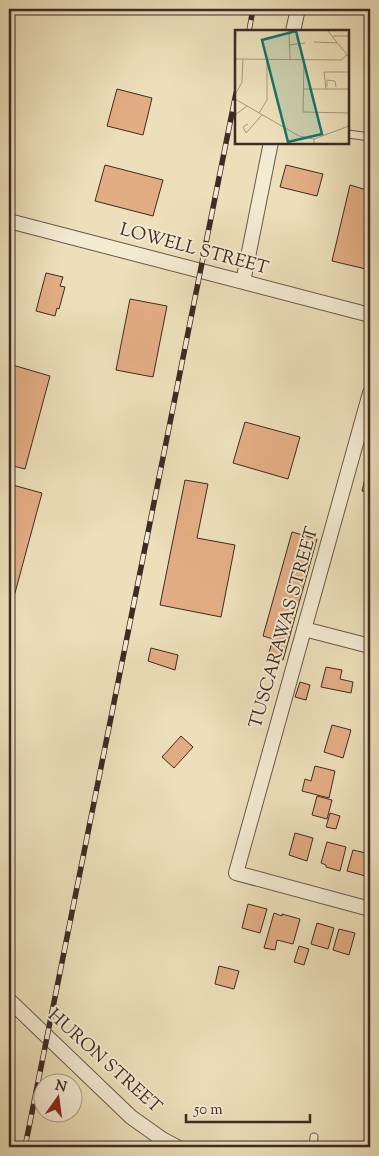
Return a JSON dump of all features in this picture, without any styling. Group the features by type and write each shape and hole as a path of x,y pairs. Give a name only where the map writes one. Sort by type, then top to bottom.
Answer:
{"street":[{"path":"293,30 298,9"},
{"path":"243,282 271,144"},
{"name":"LOWELL STREET","path":"9,221 370,315"},
{"name":"TUSCARAWAS STREET","path":"370,393 236,873 370,909"},
{"path":"304,629 370,646"},
{"name":"HURON STREET","path":"9,1000 159,1143 177,1147"}],"lane":[{"path":"349,134 370,137"},
{"path":"314,1137 314,1147"}],"building":[{"path":"370,9 370,24 365,23"},
{"path":"117,89 152,98 143,135 107,126"},
{"path":"105,165 163,180 153,216 95,201"},
{"path":"286,165 323,174 317,196 280,187"},
{"path":"350,185 370,191 370,270 332,261"},
{"path":"46,273 63,277 60,286 65,287 55,316 36,311"},
{"path":"130,299 167,306 153,377 116,370"},
{"path":"9,364 50,376 25,469 9,465"},
{"path":"245,422 300,437 288,479 233,463"},
{"path":"366,475 370,476 370,493 362,491"},
{"path":"185,480 208,484 197,538 235,545 221,617 160,605"},
{"path":"9,484 42,493 9,615"},
{"path":"292,532 317,539 283,660 268,656 273,639 263,636"},
{"path":"151,648 178,655 175,670 148,661"},
{"path":"326,667 342,670 340,679 353,682 351,693 321,687"},
{"path":"370,680 370,692 366,691"},
{"path":"300,682 310,685 306,700 295,697"},
{"path":"332,725 351,730 343,758 324,752"},
{"path":"181,736 193,747 174,768 162,757"},
{"path":"315,766 335,771 329,798 302,791 305,779 311,781"},
{"path":"317,796 332,800 327,819 312,815"},
{"path":"330,813 340,816 336,829 326,827"},
{"path":"295,833 313,838 307,861 289,855"},
{"path":"327,842 346,847 340,871 326,867 326,865 321,863"},
{"path":"353,850 370,854 369,877 347,871"},
{"path":"248,904 267,909 260,933 242,928"},
{"path":"274,913 300,919 293,944 277,940 275,950 264,948"},
{"path":"317,923 334,928 328,949 311,944"},
{"path":"339,929 355,933 349,955 333,950"},
{"path":"299,946 309,949 304,965 294,962"},
{"path":"219,966 239,971 234,989 215,984"}],"railway":[{"path":"249,30 253,9"},
{"path":"25,1147 235,98"}]}
